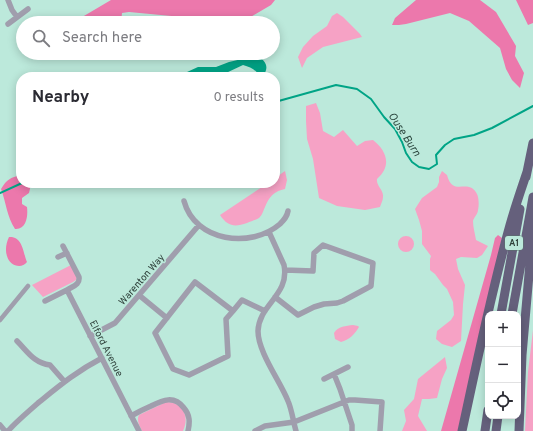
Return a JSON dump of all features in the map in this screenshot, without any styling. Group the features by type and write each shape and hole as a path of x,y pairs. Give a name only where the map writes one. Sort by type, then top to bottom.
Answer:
{"highway":[{"name":"A1","path":"502,311 533,143"},
{"name":"A1","path":"462,431 496,278 510,223 527,172"},
{"name":"A1","path":"513,311 533,197"},
{"name":"A1","path":"520,431 522,355 533,228"},
{"path":"486,431 487,419"},
{"path":"496,431 498,419"}],"street":[{"path":"8,0 16,16"},
{"path":"18,16 28,9"},
{"path":"8,24 16,18"},
{"path":"184,202 188,212 199,225 213,234 228,238 259,236 268,232 284,220 288,215 288,211"},
{"name":"Warenton Way","path":"90,336 115,323 199,225"},
{"path":"268,232 282,259 285,270 282,286 260,319 258,329 259,343 289,402 296,431"},
{"path":"275,298 298,315 314,307 343,301 371,286 373,263 323,245 314,253 313,271 285,270"},
{"path":"45,301 78,284 80,281 80,277 63,246"},
{"path":"58,257 67,252"},
{"path":"233,311 195,282 155,333 173,369 189,375 228,356 226,319 233,311 242,300 265,311"},
{"path":"0,320 28,286"},
{"name":"Elford Avenue","path":"67,290 139,431"},
{"path":"139,295 167,318"},
{"path":"17,341 35,359 42,364 50,365 64,381"},
{"path":"0,425 7,431 20,418 64,381 89,364 102,358"},
{"path":"324,378 348,367"},
{"path":"334,374 352,425 352,431"},
{"path":"131,416 162,400 172,400 182,405 188,412 190,422 188,431"},
{"path":"255,431 265,426 294,422 344,402 354,400 382,402 380,431"}],"shaded area":[{"path":"111,0 275,0 271,5 252,16 171,16 129,12 122,13 122,16 84,16"},
{"path":"416,0 480,0 496,12 516,46 515,56 524,73 520,88 512,80 506,69 500,48 469,21 450,13 406,24 392,25 395,18"},
{"path":"516,0 533,0 533,23 528,25"},
{"path":"337,13 343,17 362,37 323,47 307,58 302,68 298,57 303,47 313,36 327,26 332,16"},
{"path":"238,60 263,60 265,62 266,70 265,72 257,72 252,68 243,65 228,72 187,72 198,67 216,67"},
{"path":"316,103 320,113 323,131 334,137 343,130 357,146 365,141 373,140 382,149 386,159 386,164 382,174 377,179 383,195 380,207 365,210 337,206 319,198 313,159 307,139 306,121 306,106"},
{"path":"285,171 287,180 285,189 278,191 270,197 259,218 247,223 232,225 226,222 220,215 260,188 280,188 280,174"},
{"path":"442,171 447,175 453,185 457,187 469,187 477,194 478,208 473,221 476,240 488,246 482,255 477,258 461,257 456,259 458,269 465,285 461,341 452,347 442,344 436,339 437,331 451,320 454,315 453,302 447,289 430,270 431,256 422,244 422,231 415,209 422,198 437,187"},
{"path":"16,176 16,188 30,188 29,193 22,198 22,204 27,207 27,214 24,225 19,229 15,229 12,224 1,189 9,179"},
{"path":"498,235 502,238 458,431 441,431 491,255 495,238"},
{"path":"406,236 413,241 414,244 409,251 406,252 399,247 398,244 403,237"},
{"path":"9,237 14,237 17,239 22,246 27,262 22,266 13,264 8,259 6,249"},
{"path":"71,265 77,277 73,282 43,297 32,285"},
{"path":"353,325 359,327 349,338 341,342 335,339 334,333 338,329"},
{"path":"533,330 533,431 525,431 528,372"},
{"path":"445,357 447,368 442,379 437,398 422,399 418,416 427,431 402,431 406,421 404,410 414,399 418,379"},
{"path":"166,402 177,404 184,411 186,420 183,431 142,431 138,421 139,415"}],"waterway":[{"name":"Ouse Burn","path":"280,101 336,85 357,89 371,99 395,129 406,153 412,162 419,167 429,169 437,164 436,155 445,145 454,139 474,135 492,128 533,106"},
{"name":"Ouse Burn","path":"0,193 16,186"}]}
